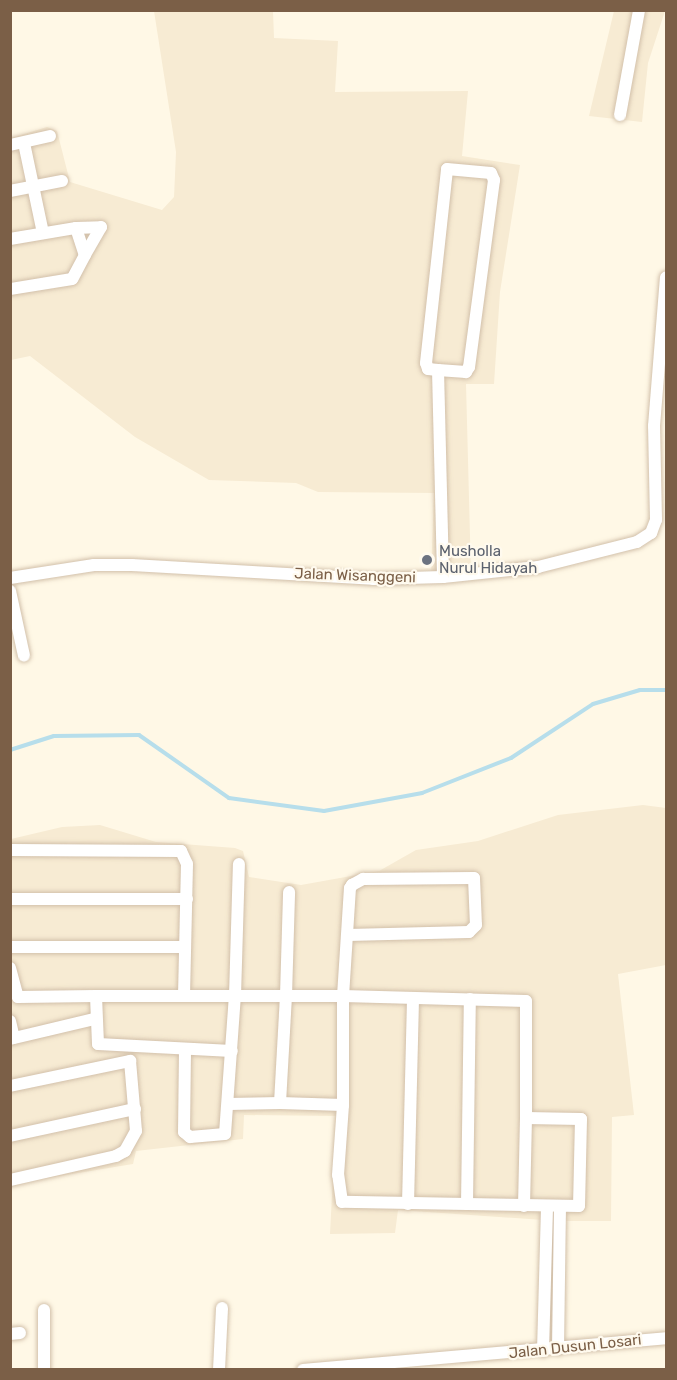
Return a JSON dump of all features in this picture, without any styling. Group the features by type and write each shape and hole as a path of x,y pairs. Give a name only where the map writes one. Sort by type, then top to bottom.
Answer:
{"street":[{"path":"620,115 639,10"},
{"path":"10,145 50,136"},
{"path":"24,143 43,233"},
{"path":"447,169 491,174 494,180 469,367 466,372 438,370 428,369 426,363 447,169"},
{"path":"10,191 62,181"},
{"path":"10,239 76,228 101,227 72,279 10,289"},
{"path":"76,228 85,255"},
{"name":"Jalan Wisanggeni","path":"10,578 94,565 374,579 443,577 548,564 622,548 651,533 656,519 653,453 662,391 666,277"},
{"path":"438,370 443,577"},
{"path":"10,591 24,656"},
{"path":"10,850 181,851 187,864 188,899 184,996"},
{"path":"185,1051 185,1134 225,1134 229,1104 235,996 239,864"},
{"path":"348,935 472,931 476,925 474,878 358,880 350,888 343,996 340,1199 346,1202 575,1207 581,1203 581,1119 526,1118"},
{"path":"280,1103 289,892"},
{"path":"10,899 188,899"},
{"path":"10,947 185,947"},
{"path":"10,968 18,997 343,996 526,1001 524,1206"},
{"path":"96,996 94,1019 102,1064"},
{"path":"408,1204 413,998"},
{"path":"467,1204 470,999"},
{"path":"10,1021 12,1039 94,1019"},
{"path":"98,1044 185,1051 232,1051"},
{"path":"10,1180 116,1156 132,1142 136,1131 130,1047"},
{"path":"10,1086 102,1064 130,1061"},
{"path":"229,1104 343,1105"},
{"path":"10,1136 135,1108"},
{"path":"554,1206 558,1349"},
{"path":"543,1351 554,1206"},
{"path":"219,1370 222,1308"},
{"path":"44,1310 44,1370"},
{"name":"Jalan Dusun Losari","path":"303,1370 543,1351 666,1338"}],"shaded area":[{"path":"154,11 273,11 274,38 338,41 335,92 468,91 462,156 520,165 500,292 494,384 466,384 471,574 431,576 434,493 318,492 296,483 209,480 135,437 30,356 11,360 11,138 47,127 57,131 70,182 162,210 174,197 176,152"},
{"path":"614,11 665,11 648,63 642,122 589,116"},
{"path":"643,805 666,808 666,965 618,974 634,1115 612,1117 611,1221 566,1221 563,1341 538,1342 543,1220 398,1210 395,1233 330,1234 336,1116 244,1115 243,1139 136,1151 133,1164 11,1184 11,839 62,827 100,825 156,842 235,848 243,851 249,877 301,885 379,871 416,850 478,841 558,815"}],"waterway":[{"path":"10,750 54,736 139,735 229,798 324,811 422,793 511,758 593,704 640,690 666,690"}],"place":[{"name":"Musholla Nurul Hidayah","path":"427,560"}]}
